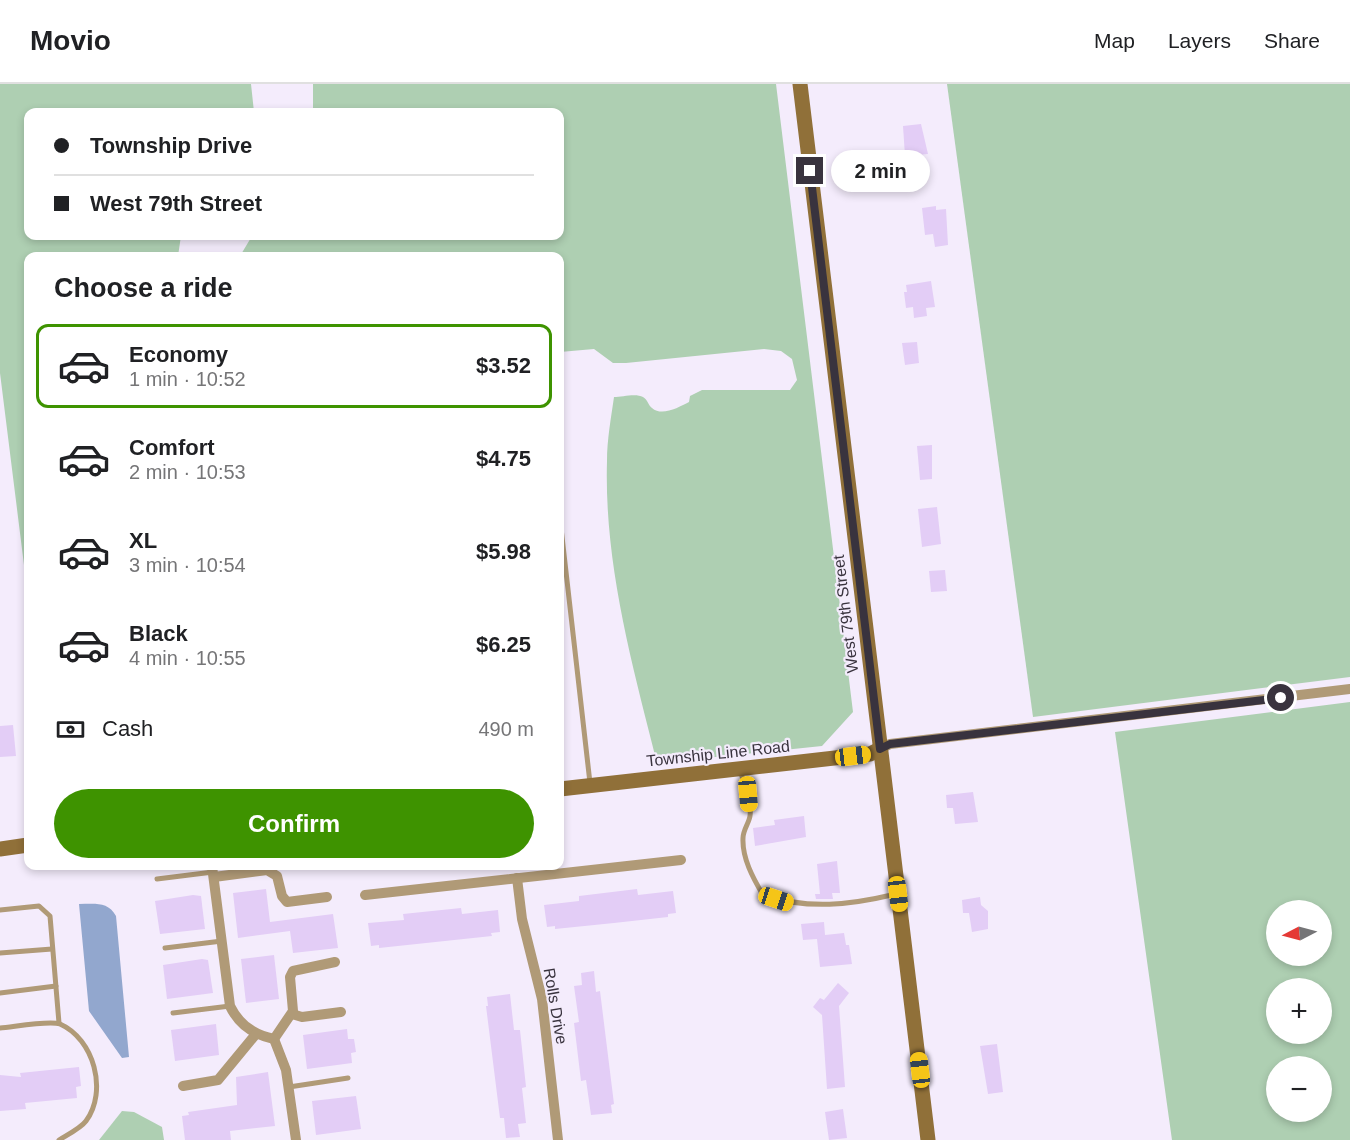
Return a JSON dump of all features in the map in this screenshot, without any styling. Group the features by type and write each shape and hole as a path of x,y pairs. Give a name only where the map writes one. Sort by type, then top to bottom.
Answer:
{"main road":[{"name":"West 79th Street","path":"800,84 928,1140"},
{"name":"Township Line Road","path":"564,789 870,754 880,749"},
{"path":"0,849 24,846"}],"street":[{"path":"880,749 890,744 1350,689"},
{"path":"365,895 519,875 681,860"},
{"path":"296,1140 289,1086 283,1059 274,1040 256,1034 235,1016 231,1006 213,871 267,870 277,876 282,896 287,902 327,897"},
{"name":"Rolls Drive","path":"519,875 522,919 542,999 558,1140"},
{"path":"274,1040 292,1014 290,977 293,971 335,962"},
{"path":"292,1014 306,1016 340,1012"},
{"path":"183,1086 218,1080 256,1034"}],"lane":[{"path":"564,555 590,786"},
{"path":"739,769 748,794 750,815 743,837 745,854 753,877 763,895 788,903 819,906 859,903 898,894"},
{"path":"157,879 213,871"},
{"path":"0,910 39,906 50,916 59,1023"},
{"path":"165,948 222,941"},
{"path":"0,953 52,949"},
{"path":"0,993 56,986"},
{"path":"173,1012 231,1006"},
{"path":"0,1028 59,1023 80,1038 93,1059 96,1096 86,1121 59,1140"},
{"path":"289,1086 348,1078"}],"green space":[{"path":"0,84 251,84 254,108 24,108 24,240 180,240 179,252 24,252 24,565 0,373"},
{"path":"313,84 776,84 853,712 822,746 657,763 629,651 610,538 607,453 614,397 640,396 645,398 656,411 661,412 689,402 690,396 702,390 790,390 797,380 792,359 781,351 764,349 613,363 594,349 564,352 564,252 242,252 250,240 564,240 564,108 313,108"},
{"path":"947,84 1350,84 1350,677 1033,717"},
{"path":"1350,702 1350,1140 1172,1140 1115,732"},
{"path":"122,1111 134,1112 162,1127 164,1140 99,1140"}],"water":[{"path":"79,904 105,906 116,916 129,1057 122,1058 89,1011"}],"building":[{"path":"921,124 928,154 905,156 903,126"},
{"path":"936,206 936,210 946,209 948,245 935,247 933,234 925,235 922,208"},
{"path":"931,281 935,307 926,308 927,316 914,318 913,307 906,308 904,292 907,292 906,285"},
{"path":"917,342 919,363 905,365 902,343"},
{"path":"932,445 932,479 920,480 917,446"},
{"path":"937,507 941,544 922,547 918,509"},
{"path":"945,570 947,591 931,592 929,571"},
{"path":"13,725 16,756 0,757 0,726"},
{"path":"973,792 978,822 955,824 953,808 947,808 946,795"},
{"path":"804,816 806,837 755,846 753,828 775,825 774,820"},
{"path":"837,861 840,893 832,893 833,899 816,899 815,894 820,894 817,864"},
{"path":"266,889 270,922 333,914 338,948 293,953 290,931 238,938 233,893"},
{"path":"637,889 638,895 673,891 676,913 668,914 668,917 614,923 555,929 555,926 547,927 544,905 579,901 579,896"},
{"path":"193,895 201,896 205,929 160,934 155,901"},
{"path":"980,897 981,905 988,911 988,929 972,932 969,913 963,913 962,900"},
{"path":"461,908 462,914 498,910 500,932 491,933 492,936 379,948 379,945 371,946 368,923 404,920 403,914"},
{"path":"824,922 825,935 844,933 846,945 849,945 852,964 820,967 817,939 803,940 801,924"},
{"path":"274,955 279,999 246,1003 241,959"},
{"path":"208,960 213,993 167,999 163,965"},
{"path":"594,971 596,992 600,991 614,1104 611,1105 612,1113 591,1115 586,1080 581,1081 574,1023 579,1022 574,986 582,985 581,973"},
{"path":"838,983 849,993 839,1006 845,1087 827,1089 822,1015 813,1007 820,998 824,1000"},
{"path":"510,994 514,1030 520,1030 526,1087 522,1088 526,1123 518,1124 520,1137 506,1138 504,1118 500,1118 486,1006 488,1006 487,997"},
{"path":"216,1024 219,1055 175,1061 171,1030"},
{"path":"347,1029 348,1039 354,1039 356,1052 351,1053 352,1063 307,1069 303,1035"},
{"path":"997,1044 1003,1092 988,1094 980,1046"},
{"path":"79,1067 81,1086 76,1087 77,1098 25,1103 26,1109 0,1111 0,1075 21,1077 20,1073"},
{"path":"268,1072 275,1126 230,1131 231,1140 185,1140 182,1116 189,1115 188,1112 237,1105 236,1077"},
{"path":"356,1096 361,1129 316,1135 312,1101"},
{"path":"843,1109 847,1138 829,1140 825,1112"}],"route":[{"path":"810,171 880,749 890,744 1281,698"}]}
